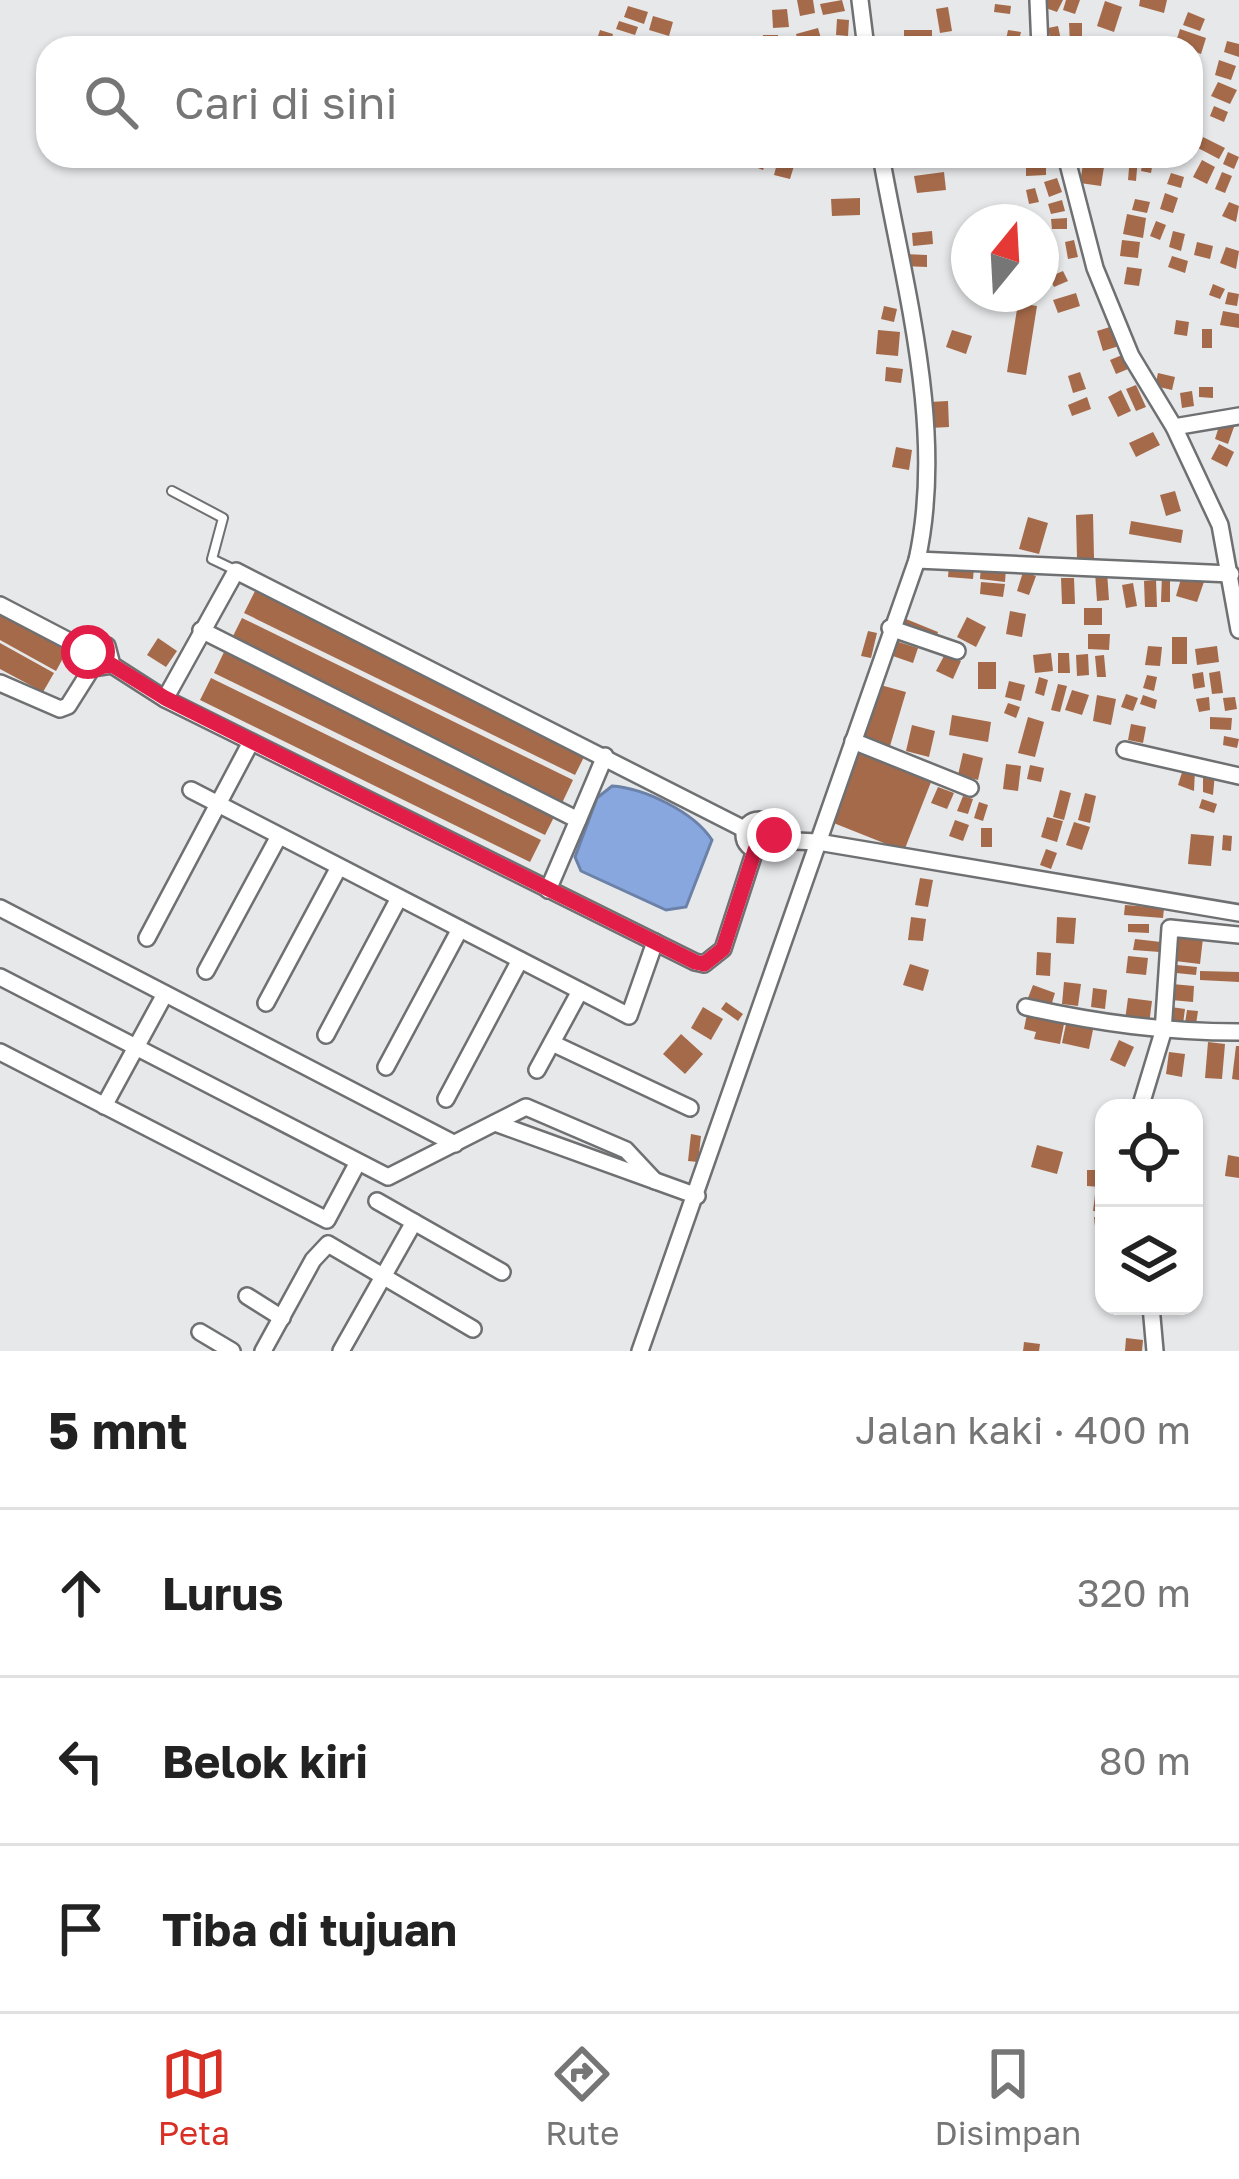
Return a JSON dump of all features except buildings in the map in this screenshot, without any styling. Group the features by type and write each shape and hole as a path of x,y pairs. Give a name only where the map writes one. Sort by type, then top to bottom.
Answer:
{"street":[{"path":"860,0 864,36"},
{"path":"1038,0 1040,36"},
{"path":"640,1351 917,560 929,507 928,448 883,168"},
{"path":"1069,168 1095,268 1131,356 1174,427 1220,525 1233,569 1239,630"},
{"path":"1174,427 1239,416"},
{"path":"917,560 1233,569"},
{"path":"165,698 236,571 744,829"},
{"path":"0,605 90,660 112,665 251,742 695,962 717,957 755,850 773,840 818,842 1239,913"},
{"path":"890,628 957,651"},
{"path":"201,630 578,820"},
{"path":"0,682 60,709 68,706 90,660 107,646 112,665"},
{"path":"854,741 970,788"},
{"path":"147,938 251,742"},
{"path":"1125,750 1239,776"},
{"path":"548,890 604,756"},
{"path":"191,790 628,1016 655,942"},
{"path":"744,829 762,819 771,825 773,840"},
{"path":"744,829 744,839 755,850"},
{"path":"206,971 279,836"},
{"path":"266,1003 339,867"},
{"path":"326,1035 399,898"},
{"path":"0,908 455,1144"},
{"path":"1143,1099 1163,1032 1169,928 1239,935"},
{"path":"386,1067 460,929"},
{"path":"446,1099 520,960"},
{"path":"0,977 388,1178 526,1107 626,1150 655,1181"},
{"path":"537,1070 580,991"},
{"path":"104,1106 165,994"},
{"path":"1027,1006 1094,1024 1163,1032 1239,1032"},
{"path":"552,1043 690,1108"},
{"path":"0,1052 327,1220 358,1162"},
{"path":"495,1123 697,1196"},
{"path":"377,1201 502,1272"},
{"path":"341,1351 414,1222"},
{"path":"263,1351 313,1260 328,1244 472,1329"},
{"path":"247,1296 282,1318"},
{"path":"1152,1315 1155,1351"},
{"path":"200,1332 232,1351"}],"lane":[{"path":"172,491 223,518 212,559 236,571"}],"water":[{"path":"612,786 667,803 712,840 686,907 666,910 581,871 575,857 597,798"}],"route":[{"path":"88,652 92,668 106,670 112,665 165,698 695,962 704,964 723,949 755,850 770,845 774,835"}]}
